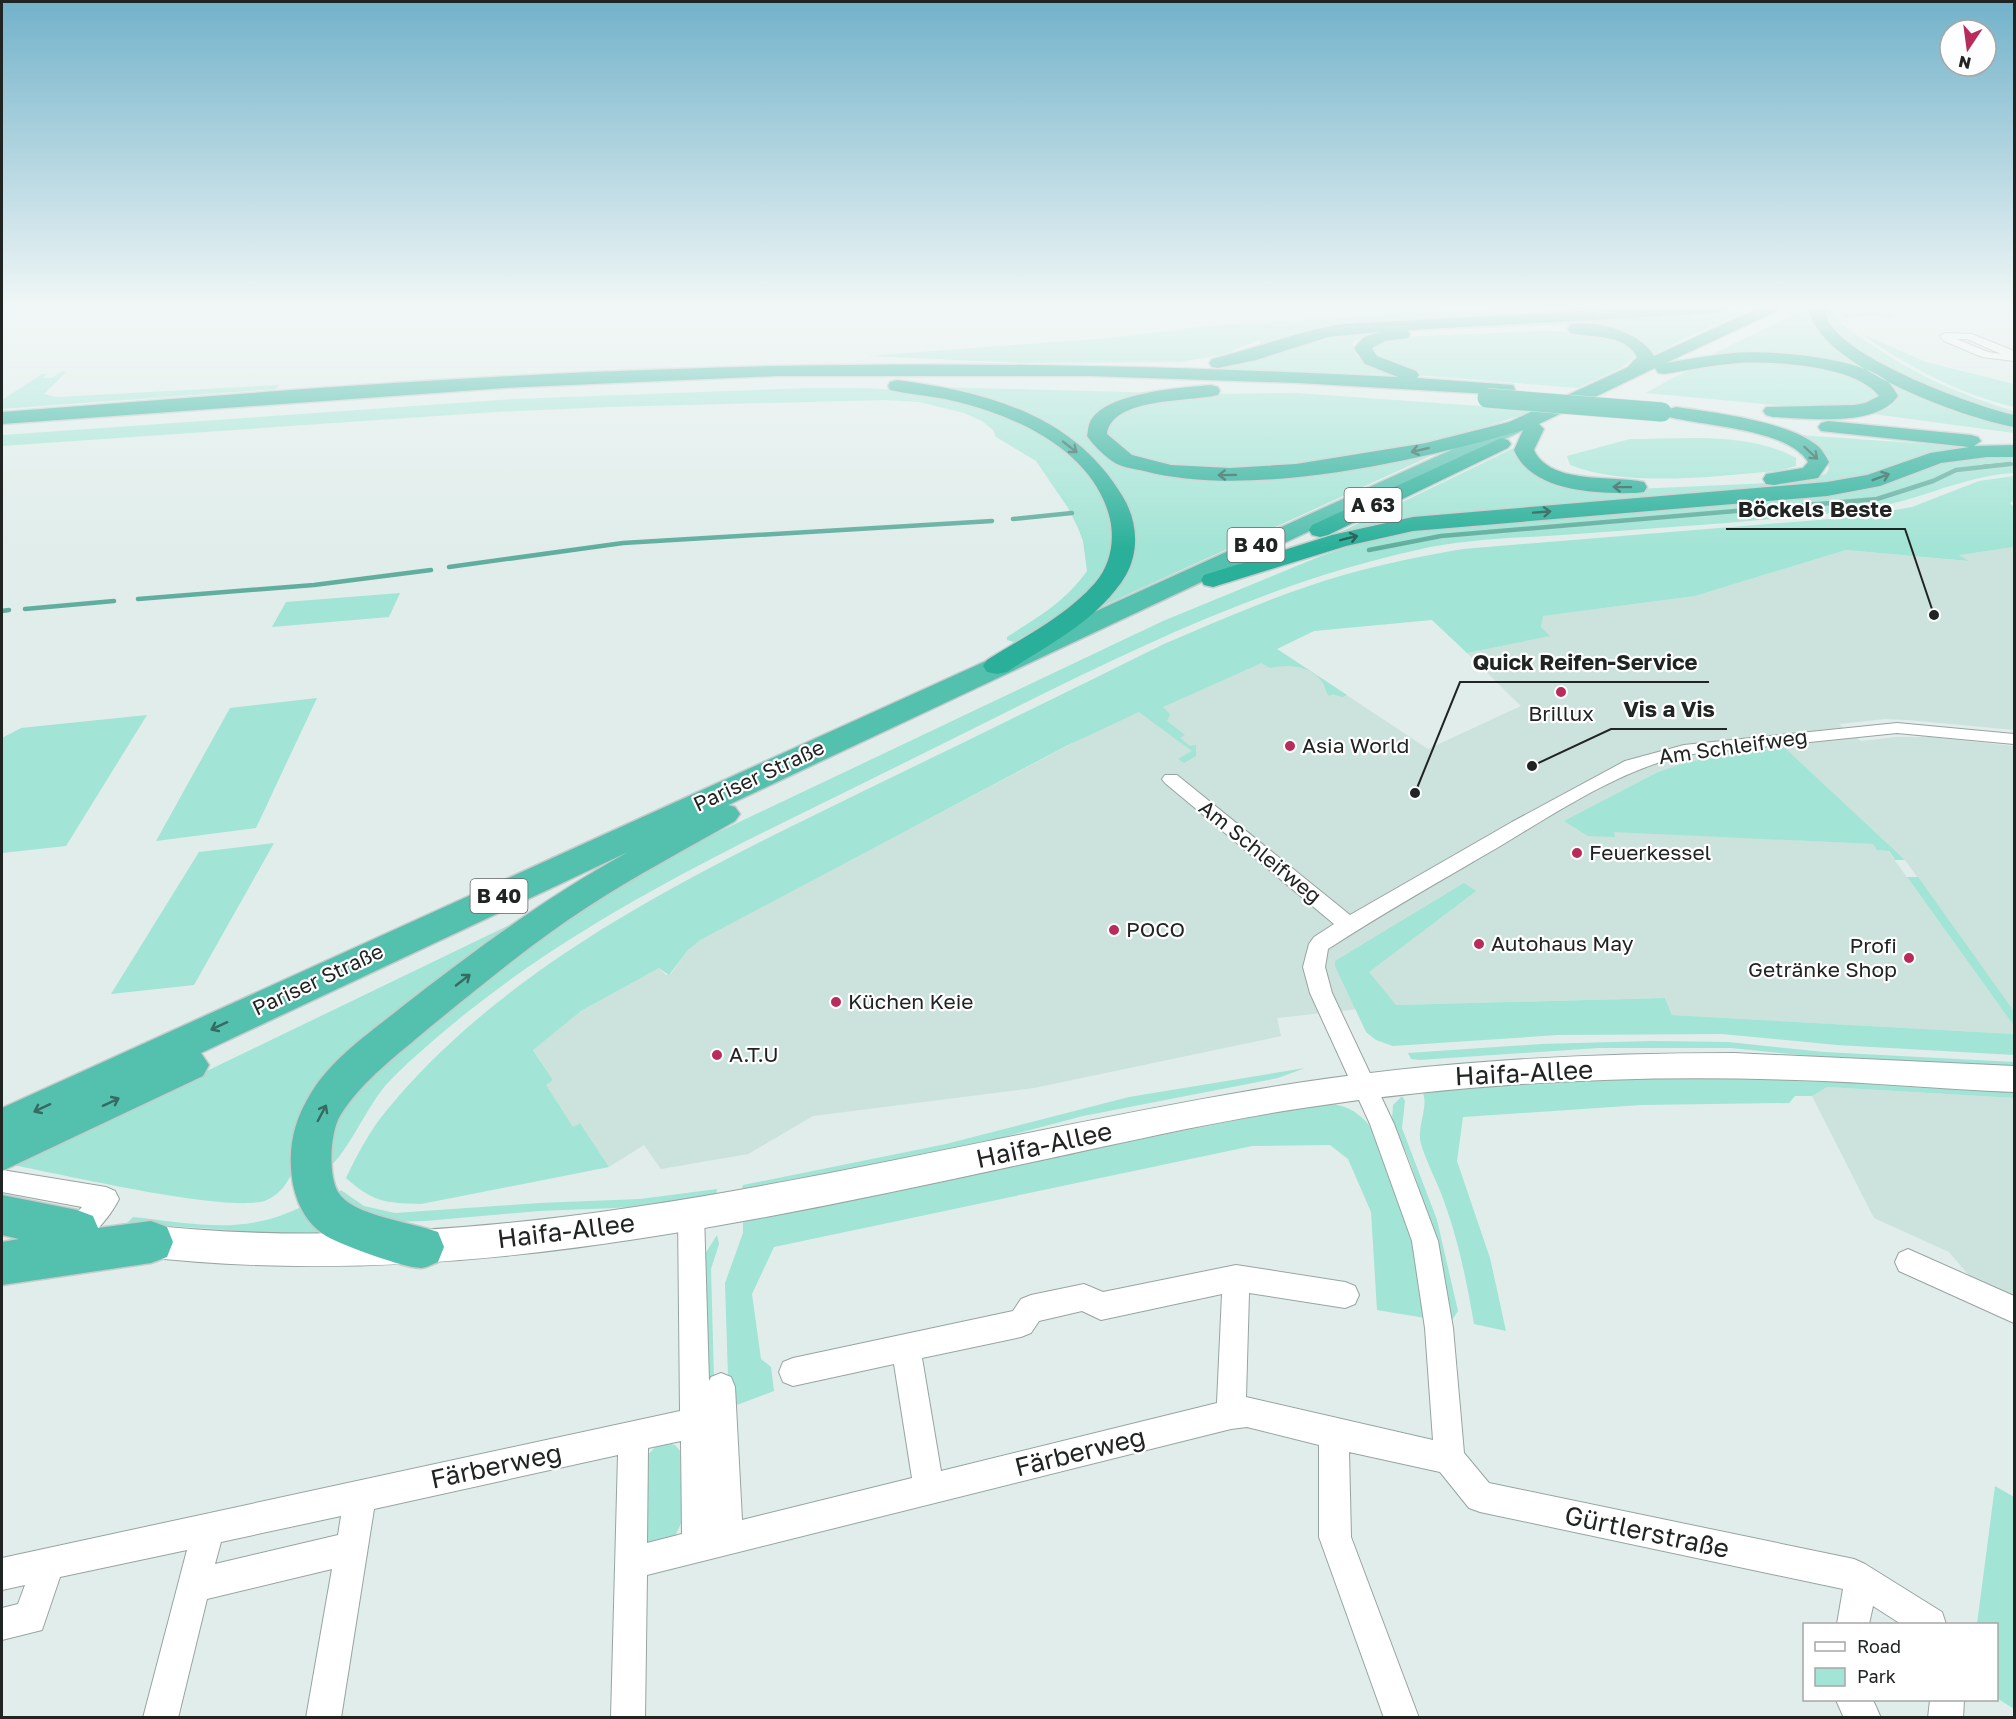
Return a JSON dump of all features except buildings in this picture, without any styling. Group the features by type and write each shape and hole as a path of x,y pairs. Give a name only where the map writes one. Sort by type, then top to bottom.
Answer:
{"highway":[{"path":"2,418 429,388"},
{"path":"2,427 575,388"},
{"path":"913,388 984,404 1017,416 1060,439 1097,472 1111,494 1121,517 1125,534 1123,555 1114,575 1100,595 1075,615 997,666"},
{"path":"1271,388 1199,392 1141,401 1111,412 1098,424 1097,436 1107,448 1132,462 1168,472 1223,475 1297,470 1375,459 1526,427 1524,450 1532,463 1554,475 1588,484 1623,487 1779,479 1810,472 1819,462 1817,455 1811,450 1788,439 1730,422 1672,409"},
{"path":"1332,388 1481,393 1506,389 2014,445"},
{"path":"1423,388 1672,409 1773,411 1854,411 1882,404 1889,396 1882,388"},
{"path":"1463,388 1481,393"},
{"name":"A 63","path":"1213,580 1602,388"},
{"name":"A 63","path":"1526,427 1618,388"},
{"path":"1919,388 1937,397 2014,421"},
{"path":"1773,411 2014,437"},
{"name":"Pariser Straße","path":"2,1127 997,666 1526,427"},
{"path":"1213,580 1340,540 1413,524 1827,489 1872,481 1937,457 1987,451 2014,451"},
{"name":"Pariser Straße","path":"2,1153 1213,580"},
{"path":"422,1247 347,1223 322,1205 315,1192 311,1148 318,1118 328,1102 370,1055 452,988 522,936 609,878 744,803"},
{"path":"2,1215 77,1231"},
{"path":"2,1263 151,1242"}],"street":[{"name":"Am Schleifweg","path":"1366,1086 1322,993 1314,967 1316,950 1321,943 1519,826 1631,765 1654,757 1695,749 1869,729 1921,729 2014,739"},
{"name":"Am Schleifweg","path":"1171,779 1349,925"},
{"name":"Haifa-Allee","path":"77,1231 151,1242 237,1249 344,1250 422,1247 534,1237 691,1214 917,1171 1166,1119 1303,1095 1366,1086 1518,1072 1737,1066 2014,1079"},
{"path":"1366,1086 1425,1240 1439,1328 1449,1459 1334,1434 1335,1537 1402,1718"},
{"path":"2,1181 106,1199 77,1231"},
{"path":"691,1214 708,1402 712,1543"},
{"path":"1908,1262 2014,1310"},
{"path":"1231,1414 1236,1278"},
{"path":"793,1372 1021,1323 1031,1309 1084,1297 1101,1306 1236,1278 1345,1295"},
{"path":"906,1349 929,1489"},
{"name":"Färberweg","path":"2,1574 633,1437 708,1402"},
{"name":"Färberweg","path":"631,1563 1231,1414 1247,1412 1334,1434"},
{"path":"628,1718 633,1437"},
{"name":"Gürtlerstraße","path":"1449,1459 1480,1497 1854,1575 1928,1623"},
{"path":"323,1718 360,1496"},
{"path":"160,1718 208,1529"},
{"path":"193,1586 351,1548"},
{"path":"2,1624 30,1618 48,1564"},
{"path":"1853,1623 1862,1581"},
{"path":"1854,1701 1864,1718"},
{"path":"1945,1718 1947,1701"}],"shaded area":[{"path":"2014,547 2014,730 1885,719 1839,724 1861,741 1896,737 1931,737 2014,746 2014,1012 1905,860 1784,747 1687,762 1658,772 1565,821 1615,836 1613,831 1873,844 1878,850 1888,851 2014,1026 2014,1034 1672,1015 1665,998 1396,1005 1277,1018 1281,1036 1034,1088 813,1116 748,1154 661,1169 644,1145 609,1167 580,1123 573,1127 545,1085 553,1080 533,1049 581,1011 659,968 666,975 671,974 688,950 699,940 1088,735 1277,649 1428,749 1521,706 1467,653 1549,636 1541,627 1542,616 1695,596 1846,550 1966,561 1958,555"},
{"path":"1827,1087 2014,1098 2014,1297 1972,1279 1949,1252 1874,1218 1812,1096"}],"green space":[{"path":"20,388 50,388 44,394 57,397 219,388 277,388 2,409 2,400"},
{"path":"855,388 910,391 967,403 1011,419 1032,430 1070,456 1086,473 1099,492 1109,514 1112,543 1109,558 1095,582 1075,603 1014,642 1007,640 1007,637 1060,600 1087,571 1083,541 1068,508 1036,461 996,437 993,430 982,421 964,413 919,402 886,400 495,412 2,446 2,435 514,399"},
{"path":"938,388 1165,393 1142,398 1090,437 1183,477 1448,448 1081,616 1111,590 1121,500 1113,482 1077,445"},
{"path":"1655,388 1871,388 1877,394 1876,398 1859,406 1830,410 1646,393"},
{"path":"1883,388 1929,388 1983,416 2014,424 2014,433 1866,413 1890,407 1895,399 1895,393"},
{"path":"1928,388 1952,388 2014,411 2014,419 1976,408"},
{"path":"1957,388 2014,388 2014,407 1993,401"},
{"path":"1297,393 1537,410 1445,440 1351,457 1261,468 1191,470 1126,455 1106,440 1106,429 1122,411 1158,400 1219,394"},
{"path":"1785,434 1972,447 1926,454 1855,479 1326,539 1516,447 1521,459 1612,490 1793,482 1826,474 1829,468 1824,457"},
{"path":"1715,438 1736,440 1777,449 1796,458 1796,466 1778,471 1700,477 1645,478 1593,472 1570,465 1567,456 1630,439"},
{"path":"1995,454 2014,454 2014,473 1955,484 1879,507 1753,521 1477,541 1417,550 1351,567 1286,588 1158,639 731,849 613,913 556,948 501,986 399,1071 377,1096 343,1152 326,1171 330,1114 455,994 632,873 1163,621 1321,556 1371,539 1410,530 1744,501"},
{"path":"2014,476 2014,501 2010,503 2014,507 2014,547 1959,555 1968,561 1846,550 1695,596 1543,616 1541,627 1550,636 1467,653 1432,620 1314,631 1277,649 1347,695 1329,696 1320,679 1303,668 1283,666 1270,668 1261,663 1163,707 1170,714 1167,721 1185,735 1180,738 1190,746 1196,745 1196,756 1184,763 1178,759 1192,751 1139,712 1066,746 700,940 688,950 669,975 659,968 581,1011 533,1050 553,1080 546,1085 573,1127 580,1123 609,1167 421,1204 380,1200 364,1192 346,1178 364,1143 381,1118 437,1056 492,1007 551,962 679,884 745,849 1164,644 1217,621 1325,581 1443,552 1855,517 1912,507 1979,481"},
{"path":"400,593 389,617 272,627 286,602"},
{"path":"317,698 256,828 156,841 230,708"},
{"path":"147,715 66,846 2,853 2,738 21,728"},
{"path":"1784,747 1905,860 1895,860 1889,851 1877,850 1873,844 1614,832 1615,837 1588,836 1564,821 1658,772 1687,762"},
{"path":"274,843 194,985 111,994 199,852"},
{"path":"1907,877 1918,877 2013,1010 2014,1026"},
{"path":"1464,883 1476,891 1369,972 1396,1005 1665,998 1672,1015 2014,1034 2014,1055 1837,1045 1722,1034 1558,1035 1393,1046 1376,1040 1366,1032 1335,966 1335,961"},
{"path":"526,917 381,1036 286,1184 276,1195 267,1200 248,1203 184,1198 12,1165"},
{"path":"1651,1041 1728,1042 1824,1052 2014,1062 2014,1069 1828,1058 1731,1048 1599,1048 1419,1060 1411,1059 1408,1053 1542,1044"},
{"path":"1305,1068 1278,1078 1083,1116 985,1142 741,1192 743,1185 946,1144 1129,1097"},
{"path":"1698,1076 1825,1079 2014,1090 2014,1098 1827,1087 1812,1096 1795,1096 1789,1103 1641,1105 1463,1117 1457,1161 1490,1258 1506,1331 1474,1324 1454,1233 1421,1144 1420,1130 1425,1103 1422,1090 1576,1079"},
{"path":"1402,1096 1405,1101 1402,1128 1437,1220 1458,1311 1452,1320 1432,1228 1410,1162 1392,1120 1393,1105"},
{"path":"1324,1103 1339,1105 1351,1110 1372,1129 1412,1240 1425,1318 1377,1310 1371,1212 1348,1159 1330,1145 1252,1146 774,1247 752,1294 761,1359 771,1367 774,1391 729,1408 725,1283 743,1233 743,1218"},
{"path":"717,1189 716,1197 639,1207 539,1211 391,1222 376,1220 332,1197 341,1190 364,1206 395,1213 640,1199"},
{"path":"305,1205 325,1237 127,1223 133,1217 200,1224 241,1224 283,1215"},
{"path":"717,1235 719,1244 711,1269 714,1379 708,1384 705,1254"},
{"path":"658,1444 675,1445 680,1451 682,1521 673,1541 649,1544 645,1539 646,1457"},
{"path":"1995,1486 2014,1497 2014,1709 1998,1699 1998,1623 1977,1623"}],"waterway":[{"path":"2004,465 2010,464"},
{"path":"2004,465 2014,464"},
{"path":"1369,550 1441,536 1877,499 1933,481 1956,470 2004,465"},
{"path":"1984,466 2004,465"},
{"path":"1013,519 1072,513"},
{"path":"449,567 623,543 992,521"},
{"path":"138,599 314,585 431,570"},
{"path":"25,609 114,601"},
{"path":"2,611 9,610"}],"place":[{"name":"Böckels Beste","path":"1934,615"},
{"name":"Brillux","path":"1561,692"},
{"name":"Asia World","path":"1290,746"},
{"name":"Vis a Vis","path":"1532,766"},
{"name":"Quick Reifen-Service","path":"1415,793"},
{"name":"Feuerkessel","path":"1577,853"},
{"name":"POCO","path":"1114,930"},
{"name":"Autohaus May","path":"1479,944"},
{"name":"Profi Getränke Shop","path":"1909,958"},
{"name":"Küchen Keie","path":"836,1002"},
{"name":"A.T.U","path":"717,1055"}]}
